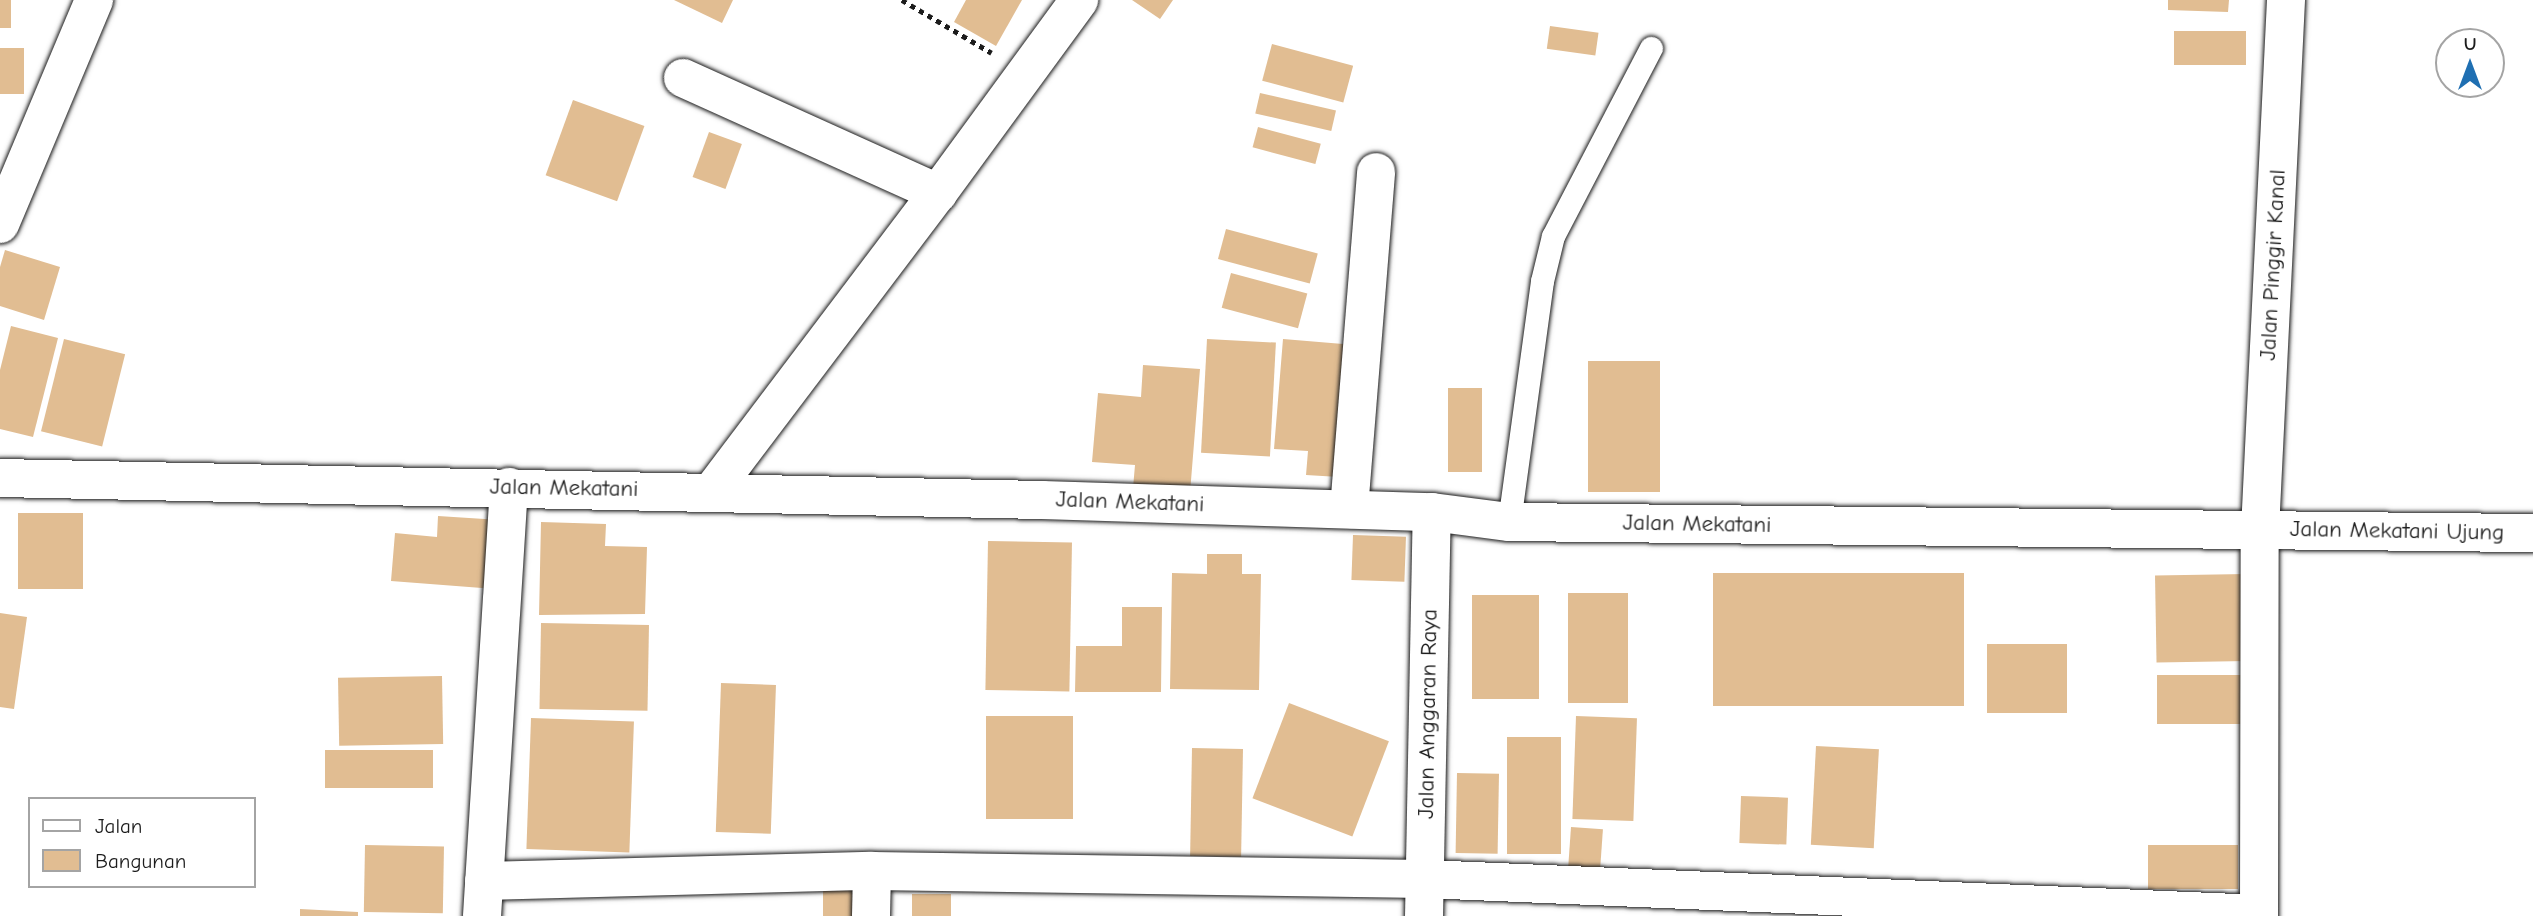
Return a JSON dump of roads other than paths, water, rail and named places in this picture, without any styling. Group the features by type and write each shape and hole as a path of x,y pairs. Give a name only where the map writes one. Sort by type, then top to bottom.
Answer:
{"street":[{"path":"0,224 94,0"},
{"path":"713,491 939,194 1079,0"},
{"name":"Jalan Pinggir Kanal","path":"2259,915 2260,530 2286,0"},
{"path":"683,78 939,194"},
{"path":"1349,509 1376,172"},
{"name":"Jalan Mekatani","path":"0,478 509,486 1349,509 1432,512 1509,522 2260,530"},
{"path":"509,486 483,899 872,871 1425,898 2259,915"},
{"name":"Jalan Anggaran Raya","path":"1425,898 1432,512"},
{"name":"Jalan Mekatani Ujung","path":"2260,530 2533,533"},
{"path":"871,916 872,871"}],"lane":[{"path":"1509,522 1542,281 1553,236 1651,48"}]}
